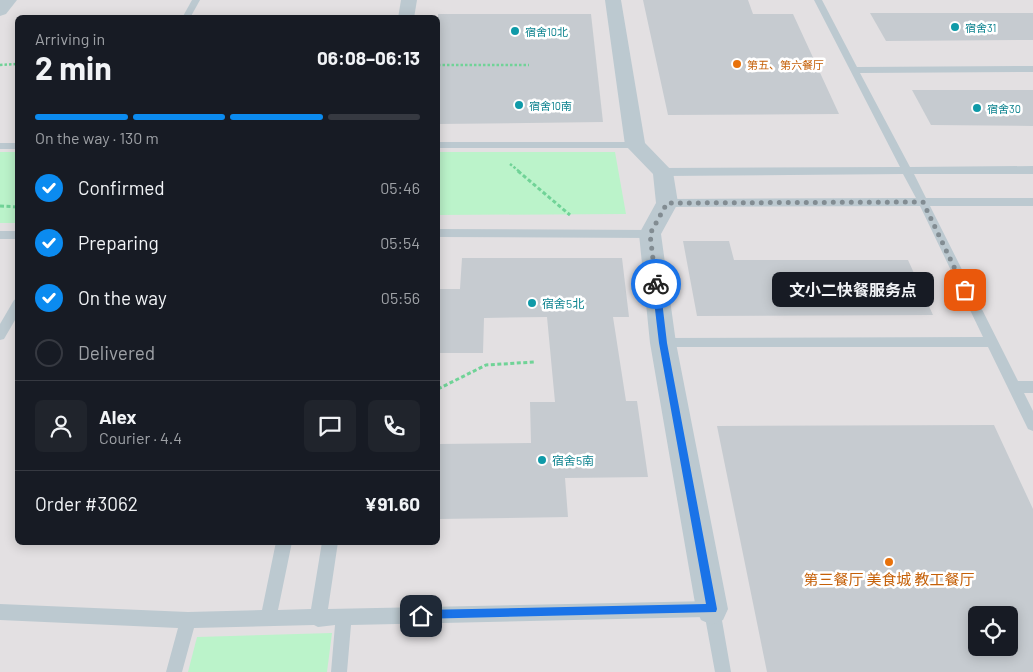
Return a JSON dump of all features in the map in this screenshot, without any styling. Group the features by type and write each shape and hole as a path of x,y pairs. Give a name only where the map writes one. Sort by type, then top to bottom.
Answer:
{"street":[{"path":"0,11 9,0"},
{"path":"406,15 409,0"},
{"path":"613,0 635,145 663,172 667,203 650,234 663,343 712,609"}],"lane":[{"path":"188,15 196,0"},
{"path":"818,0 923,202 1033,424"},
{"path":"854,70 1033,69"},
{"path":"440,145 635,145"},
{"path":"0,146 15,146"},
{"path":"663,172 1033,170"},
{"path":"667,203 1033,202"},
{"path":"440,233 650,234"},
{"path":"0,235 15,235"},
{"path":"0,335 15,308"},
{"path":"663,343 991,342"},
{"path":"1014,387 1033,387"},
{"path":"268,619 283,545"},
{"path":"318,619 330,545"},
{"path":"0,612 188,620 318,619 712,609 723,672"},
{"path":"339,672 344,617"},
{"path":"174,672 188,620"}],"path":[{"path":"0,64 15,64"},
{"path":"440,65 529,65"},
{"path":"488,146 590,233"},
{"path":"0,206 15,206"},
{"path":"440,388 486,365 534,362"}],"shaded area":[{"path":"0,0 1033,0 1033,672 0,672"}],"green space":[{"path":"0,152 15,152 15,223 0,223"},
{"path":"440,152 615,152 626,214 440,215"},
{"path":"332,633 327,672 188,672 197,637"}],"building":[{"name":"第五、第六餐厅","path":"643,0 748,0 753,14 793,14 839,114 668,115"},
{"name":"宿舍31","path":"870,13 1033,13 1033,40 886,41"},
{"path":"591,14 603,122 440,124 440,15 438,15"},
{"name":"宿舍30","path":"912,90 1033,90 1033,126 931,125"},
{"path":"683,241 729,241 734,260 908,260 933,315 697,316"},
{"path":"462,258 622,258 629,317 613,317 626,401 637,401 648,477 565,478 568,517 440,519 440,444 531,443 530,402 555,402 547,317 484,318 483,353 440,353 440,289 460,289"},
{"name":"第三餐厅 美食城 教工餐厅","path":"994,425 1033,509 1033,672 767,672 717,426"}],"way so far":[{"path":"656,284 650,234 667,203 923,202 965,290"}],"place":[{"name":"宿舍31","path":"955,27"},
{"name":"宿舍10北","path":"515,31"},
{"name":"第五、第六餐厅","path":"737,64"},
{"name":"宿舍10南","path":"519,105"},
{"name":"宿舍30","path":"977,108"},
{"name":"文小二快餐服务点","path":"965,290"},
{"name":"宿舍5北","path":"532,303"},
{"name":"宿舍5南","path":"542,460"},
{"name":"第三餐厅 美食城 教工餐厅","path":"889,562"}],"route":[{"path":"421,616 712,609 663,343 656,284"}]}
